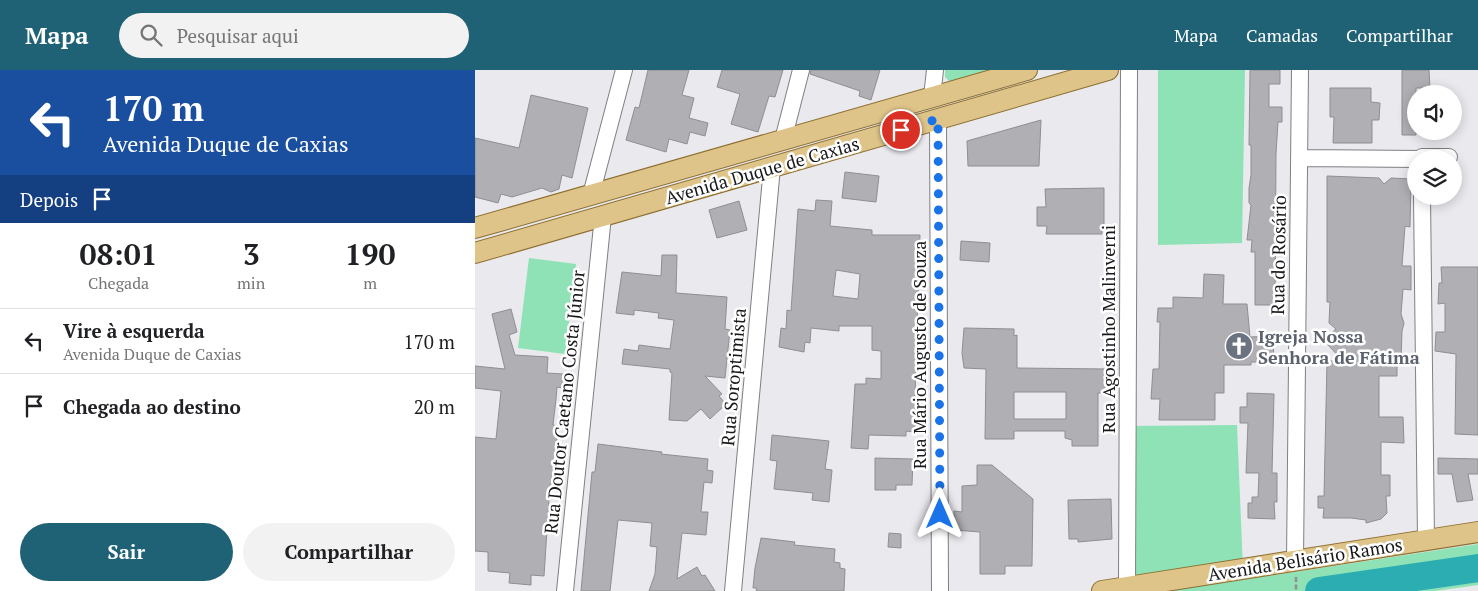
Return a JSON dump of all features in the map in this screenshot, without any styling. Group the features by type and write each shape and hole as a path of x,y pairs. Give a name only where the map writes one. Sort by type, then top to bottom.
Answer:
{"main road":[{"name":"Avenida Duque de Caxias","path":"475,228 1027,70"},
{"name":"Avenida Duque de Caxias","path":"475,254 1107,70"},
{"name":"Avenida Belisário Ramos","path":"1102,591 1296,568 1426,540 1478,532"}],"street":[{"path":"591,195 624,70"},
{"path":"783,140 801,70"},
{"path":"932,97 935,70"},
{"name":"Rua Agostinho Malinverni","path":"1127,587 1129,70"},
{"name":"Rua do Rosário","path":"1296,568 1300,70"},
{"name":"Rua Mário Augusto de Souza","path":"938,119 940,591"},
{"path":"1299,158 1407,158"},
{"name":"Rua Soroptimista","path":"733,591 772,167"},
{"path":"1422,205 1426,540"},
{"name":"Rua Doutor Caetano Costa Júnior","path":"565,591 603,216"}],"path":[{"path":"1296,568 1296,591"}],"green space":[{"path":"945,70 998,70 951,83 945,77"},
{"path":"1158,70 1245,70 1242,243 1158,245"},
{"path":"529,258 576,264 565,354 518,348"},
{"path":"1237,425 1243,569 1127,587 1128,426"},
{"path":"1478,544 1478,585 1435,591 1169,591"}],"building":[{"path":"648,70 689,70 682,95 694,98 689,118 708,123 705,136 690,132 687,144 669,139 666,152 626,140 635,107 639,108"},
{"path":"722,70 783,70 775,97 769,96 758,132 731,124 740,94 717,87"},
{"path":"811,70 880,70 871,100 859,96 860,91 810,74"},
{"path":"1250,70 1280,70 1280,84 1269,84 1269,107 1282,107 1282,122 1278,122 1276,154 1275,305 1255,305 1255,252 1251,252 1252,240 1247,240 1251,205 1249,203 1251,175 1251,145 1249,145"},
{"path":"1402,70 1429,70 1430,85 1407,85 1407,135 1402,135"},
{"path":"1330,88 1371,88 1371,102 1380,103 1379,120 1372,120 1372,143 1333,143 1334,117 1330,117"},
{"path":"531,95 588,108 572,178 562,175 559,189 551,192 542,188 512,197 501,194 498,203 475,197 475,138 519,148"},
{"path":"1041,120 1039,166 968,166 967,141"},
{"path":"845,172 879,176 876,202 842,198"},
{"path":"1327,176 1379,178 1384,184 1391,178 1407,179 1407,205 1410,205 1410,227 1405,226 1402,266 1411,266 1411,290 1403,289 1401,314 1404,323 1401,361 1397,361 1397,376 1379,376 1379,417 1403,417 1404,443 1381,442 1381,475 1390,475 1390,496 1386,496 1387,513 1381,519 1366,523 1366,520 1351,518 1323,518 1324,508 1318,508 1318,496 1324,496 1327,361 1343,361 1328,345 1328,336 1336,329 1329,323 1330,302 1327,302"},
{"path":"1104,188 1104,227 1102,227 1102,234 1046,234 1047,226 1037,226 1037,207 1046,207 1045,189"},
{"path":"816,200 832,201 830,226 872,230 872,235 920,235 915,396 916,418 920,423 914,427 914,432 906,431 906,436 869,435 868,449 851,448 855,384 866,384 866,378 881,379 881,351 872,350 872,326 839,326 839,331 811,328 810,343 805,342 804,352 779,347 781,328 786,329 787,310 791,311 798,209 815,211","holes":["836,270 860,274 858,299 833,296"]},
{"path":"739,201 747,230 717,238 709,210"},
{"path":"961,241 990,243 989,262 960,260"},
{"path":"662,255 677,255 676,293 727,297 725,329 730,330 725,378 705,376 722,394 719,396 726,404 710,419 701,409 687,421 669,420 672,373 670,369 622,364 624,349 638,351 639,345 670,349 674,320 658,318 659,313 634,310 634,315 616,313 622,272 661,276"},
{"path":"1441,267 1478,267 1478,435 1455,434 1456,354 1435,351 1436,332 1445,332 1445,303 1438,304 1439,283 1442,283"},
{"path":"1204,274 1224,275 1223,304 1247,304 1250,337 1273,336 1274,362 1251,362 1251,365 1224,365 1224,393 1215,393 1215,420 1159,420 1160,399 1151,399 1153,369 1159,369 1160,322 1157,322 1158,308 1173,308 1173,297 1203,298"},
{"path":"511,309 517,332 509,335 515,355 548,357 547,373 564,374 563,388 557,387 553,425 558,426 553,484 550,484 544,576 531,575 531,585 509,583 510,573 488,571 488,552 475,551 475,437 496,439 501,391 475,388 475,366 505,369 492,314"},
{"path":"964,328 1014,329 1014,336 1017,335 1017,368 1109,369 1109,393 1098,393 1098,446 1072,446 1072,440 1065,438 1065,431 1014,431 1014,439 985,439 986,369 964,368 962,353","holes":["1014,392 1066,392 1066,419 1014,419"]},
{"path":"1247,393 1274,394 1272,473 1277,473 1277,502 1274,502 1275,519 1248,518 1248,503 1252,503 1252,497 1258,497 1259,473 1246,473 1248,423 1240,423 1240,407 1247,407"},
{"path":"772,435 829,441 825,469 832,470 829,502 812,500 813,493 774,489 777,461 770,460"},
{"path":"598,444 708,459 707,470 713,471 712,483 704,482 701,512 708,512 706,535 682,533 677,579 697,567 702,576 705,575 715,591 649,591 655,574 657,547 650,546 652,523 618,520 610,591 581,591 592,472 595,472"},
{"path":"875,458 913,459 912,485 896,485 896,490 875,490"},
{"path":"1438,458 1478,459 1478,474 1468,474 1473,500 1457,502 1452,474 1438,474"},
{"path":"977,465 992,465 1033,499 1032,566 1005,566 1005,574 980,574 980,532 954,530 954,511 962,512 962,486 977,485"},
{"path":"1111,499 1112,539 1078,542 1078,539 1069,539 1068,500"},
{"path":"889,533 901,534 901,548 888,547"},
{"path":"761,538 795,542 794,545 835,549 834,562 840,563 840,568 845,569 844,591 756,591 757,588 753,588"}],"waterway":[{"path":"1319,591 1478,568"}],"place":[{"name":"Igreja Nossa Senhora de Fátima","path":"1239,346"}],"route":[{"path":"901,130 938,119 940,514"}]}
